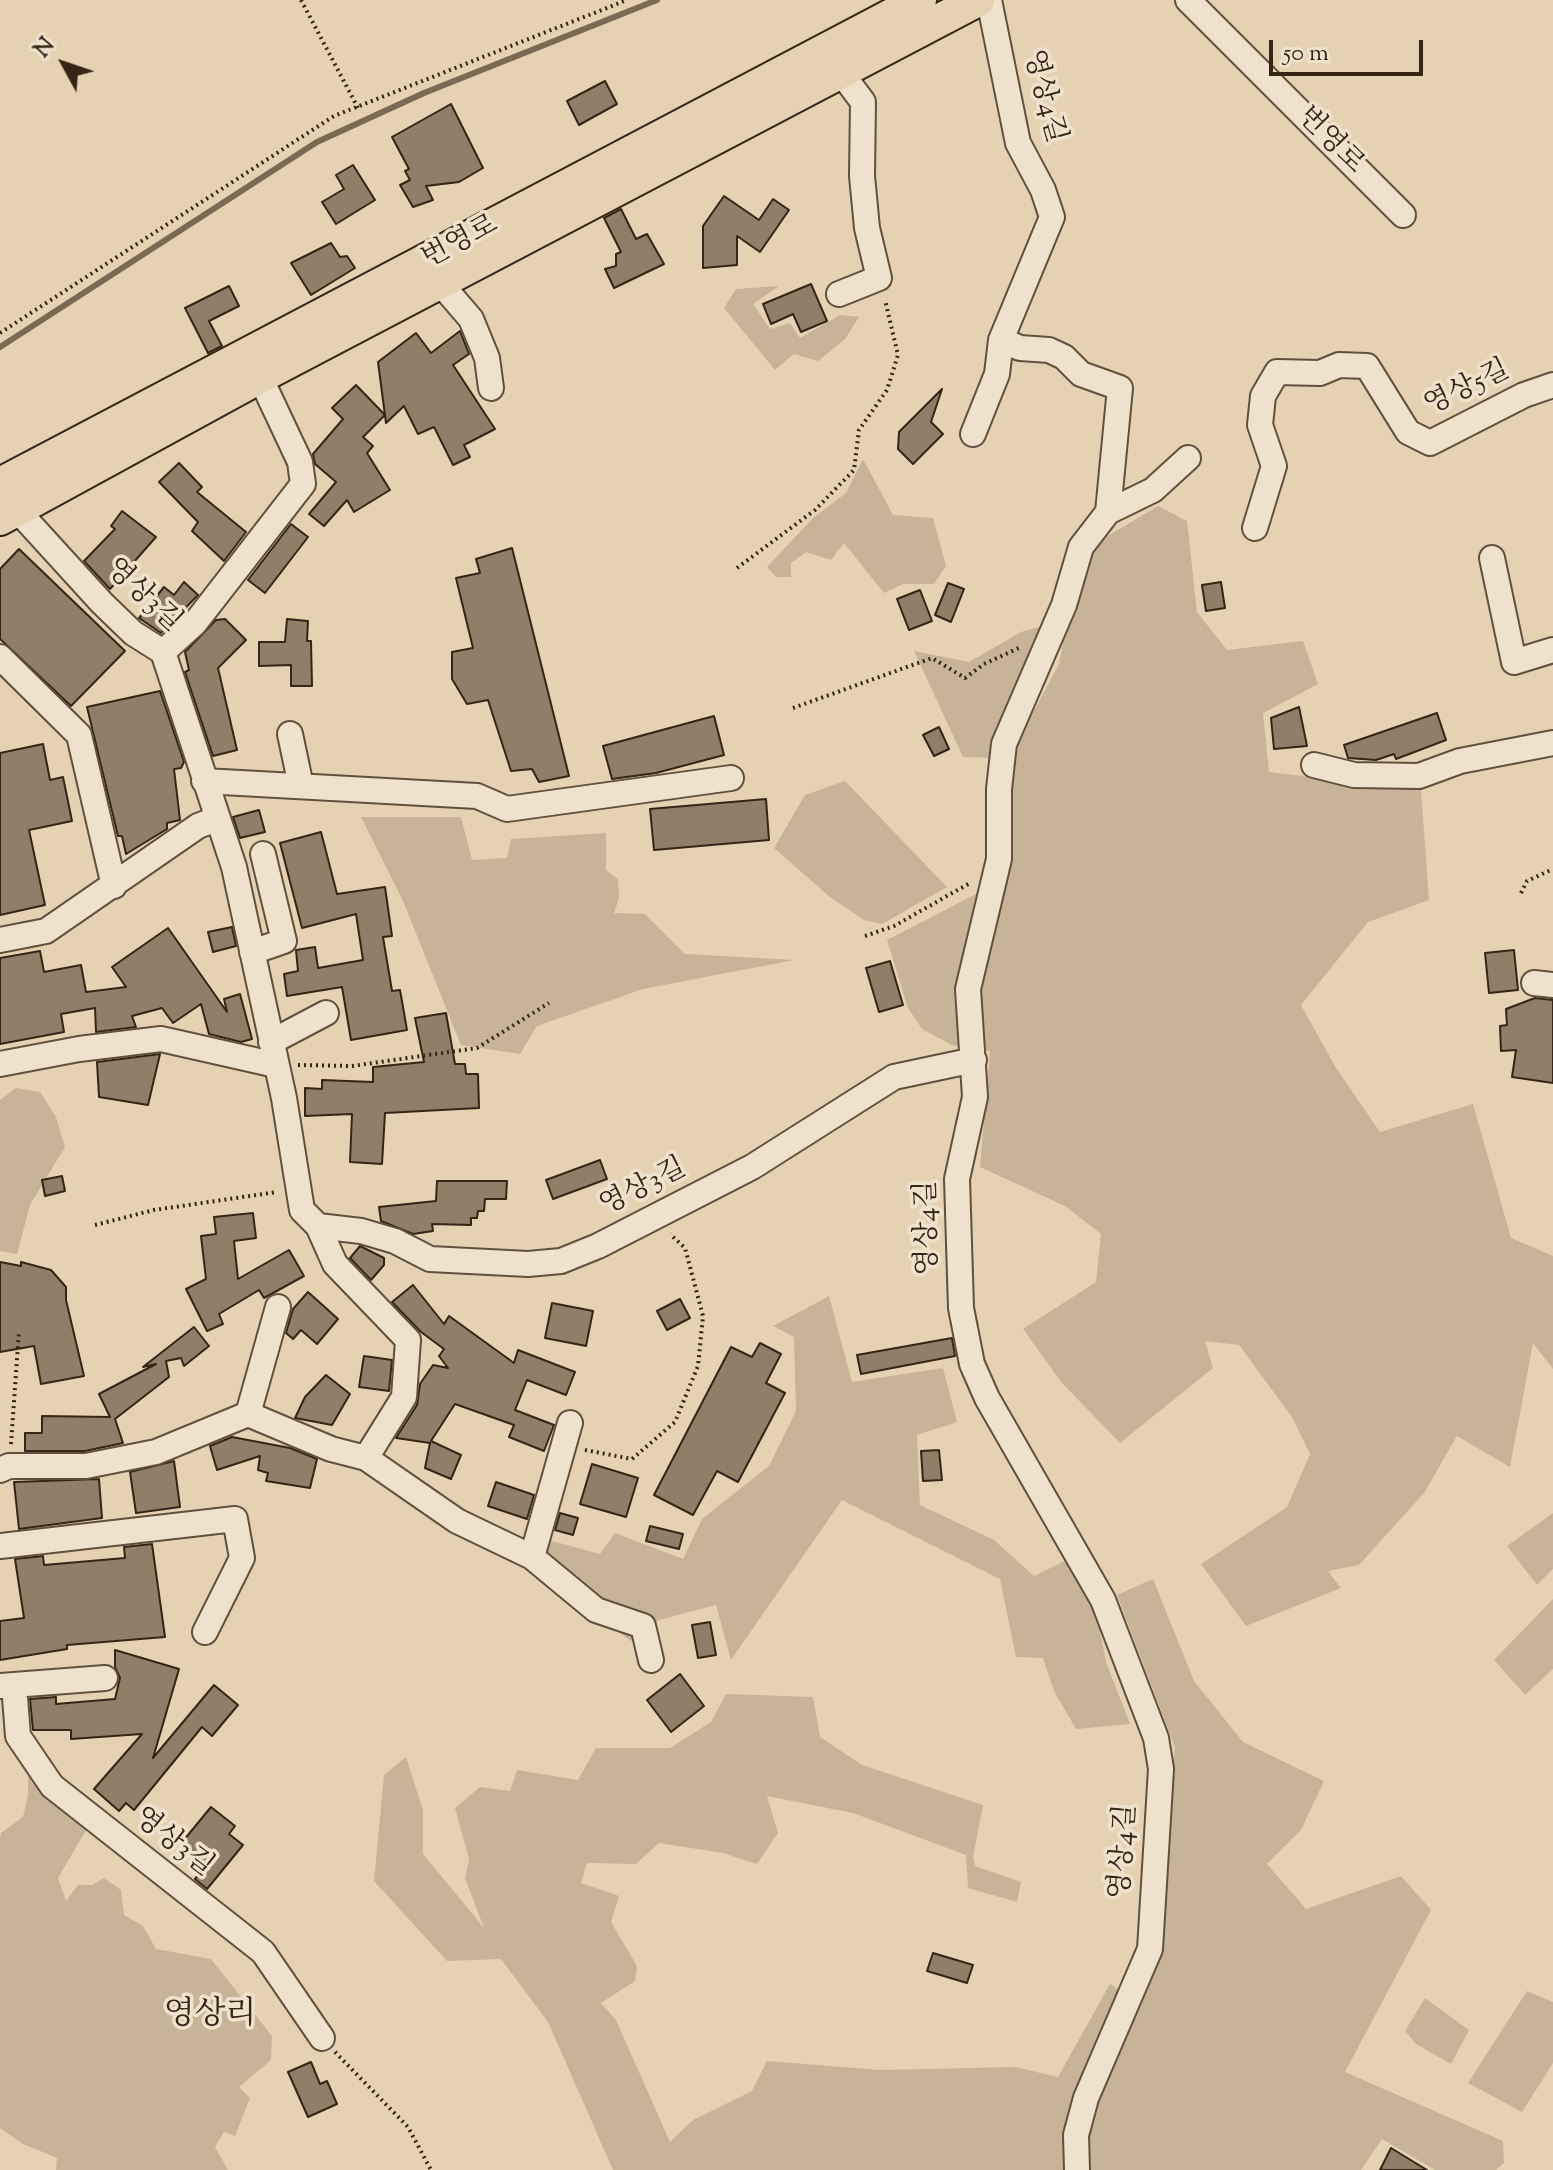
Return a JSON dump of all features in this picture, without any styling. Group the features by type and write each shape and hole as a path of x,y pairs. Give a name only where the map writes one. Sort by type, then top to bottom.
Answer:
{"main road":[{"name":"번영로","path":"4,501 920,0"},
{"name":"번영로","path":"4,501 260,377 441,284 978,0"}],"street":[{"name":"영상4길","path":"973,434 997,374 1001,340 1052,217 1043,190 1018,143 989,0"},
{"name":"번영로","path":"1188,0 1403,215"},
{"path":"839,294 879,278 867,228 862,176 863,102 842,74"},
{"path":"441,284 471,319 487,358 491,388"},
{"path":"1001,340 1020,348 1049,350 1064,357 1081,374 1120,388 1108,512"},
{"name":"영상5길","path":"1255,528 1274,466 1260,425 1263,396 1277,372 1320,373 1339,365 1367,366 1408,432 1430,443 1524,395 1553,385"},
{"path":"163,652 195,623 303,484 300,462 260,377"},
{"path":"1108,512 1153,490 1188,458"},
{"name":"영상3길","path":"4,501 133,633 163,652 234,867 302,1210 318,1226 335,1264 408,1340 404,1397 366,1458"},
{"name":"영상4길","path":"1077,2170 1076,2135 1086,2098 1150,1949 1161,1769 1156,1738 1103,1600 987,1398 972,1364 961,1308 957,1179 975,1097 968,989 997,869 1004,744 1052,633 1081,547 1108,512"},
{"path":"1492,558 1514,662 1553,650"},
{"path":"0,657 79,735 114,886"},
{"path":"290,734 301,786"},
{"path":"1314,765 1354,775 1419,776 1460,761 1553,743"},
{"path":"204,781 477,796 507,809 731,778"},
{"path":"0,940 46,931 198,826 216,819"},
{"path":"252,952 284,941 263,854"},
{"path":"0,1064 79,1049 161,1039 273,1053 326,1013"},
{"name":"영상3길","path":"318,1226 361,1231 395,1241 430,1259 528,1264 561,1261 653,1219 752,1167 894,1077 974,1060"},
{"path":"248,1414 278,1307"},
{"path":"5,1468 86,1466 156,1452 248,1414 331,1449 366,1458 457,1521 532,1557 596,1610 643,1626 651,1660"},
{"path":"532,1557 566,1433"},
{"path":"0,1546 235,1519 242,1558 205,1632"},
{"name":"영상3길","path":"105,1678 7,1685 18,1736 52,1786 263,1952 322,2038"}],"path":[{"path":"301,0 358,108"},
{"path":"0,333 334,116 627,0"},
{"path":"737,568 815,510 854,470 859,430 887,390 898,355 879,278"},
{"path":"793,708 932,658 965,678 984,664 1052,633"},
{"path":"865,936 894,926 997,869"},
{"path":"1521,893 1527,881 1553,869"},
{"path":"273,1053 352,1066 477,1048 549,1003"},
{"path":"95,1225 236,1196 299,1190"},
{"path":"566,1433 632,1459 675,1422 687,1394 698,1366 703,1316 685,1248 653,1219"},
{"path":"5,1468 19,1331"},
{"path":"322,2038 408,2127 431,2170"}],"shaded area":[{"path":"779,286 753,304 770,329 790,323 800,338 840,315 859,317 845,339 818,361 794,354 775,370 724,308 736,289"},
{"path":"863,459 893,515 933,518 946,566 934,584 903,584 884,593 844,543 831,560 806,552 791,563 791,577 776,577 767,567 813,518 846,493"},
{"path":"1158,506 1187,521 1197,612 1227,650 1303,641 1318,684 1263,713 1269,772 1421,790 1429,900 1368,922 1301,1005 1336,1068 1380,1132 1473,1104 1511,1238 1553,1256 1553,1369 1533,1343 1510,1467 1457,1436 1424,1493 1359,1565 1328,1571 1341,1588 1246,1626 1201,1564 1287,1507 1310,1454 1292,1417 1239,1345 1205,1341 1213,1368 1120,1443 1062,1383 1023,1329 1096,1282 1101,1234 1065,1206 980,1167 990,1051 952,1045 922,1029 908,1008 887,940 982,891 1012,752 1059,664 1064,638 1077,608 1078,589 1096,543"},
{"path":"1047,625 993,758 963,757 914,651 969,662 1021,632"},
{"path":"845,781 947,887 882,924 864,920 830,897 774,848 805,795"},
{"path":"361,817 461,817 472,860 507,858 511,839 606,833 606,870 618,879 619,898 614,913 645,914 685,954 794,960 643,989 537,1026 520,1054 461,1045 403,901"},
{"path":"16,1088 40,1092 56,1117 65,1147 30,1205 17,1254 0,1251 0,1100"},
{"path":"829,1296 852,1382 943,1368 957,1422 917,1435 920,1505 994,1540 1034,1576 1071,1558 1094,1600 1106,1662 1130,1724 1076,1729 1054,1691 1043,1658 1016,1657 1000,1579 842,1500 731,1660 716,1605 659,1620 631,1641 528,1568 530,1535 600,1554 615,1533 683,1559 702,1519 769,1466 796,1411 794,1337 773,1326"},
{"path":"1553,1513 1553,1569 1537,1585 1507,1546"},
{"path":"1153,1579 1194,1681 1243,1742 1324,1781 1301,1830 1267,1864 1306,1909 1401,1876 1431,1910 1345,2072 1503,2141 1504,2163 1496,2170 1435,2170 1382,2139 1361,2170 613,2170 548,2022 501,1959 447,1961 374,1881 384,1775 406,1757 423,1810 423,1854 484,1928 465,1878 469,1859 455,1808 480,1787 510,1791 517,1770 578,1780 596,1748 670,1748 711,1722 726,1694 813,1697 820,1737 862,1765 983,1805 973,1857 975,1866 1021,1882 1017,1902 968,1888 966,1855 853,1813 767,1796 778,1833 757,1864 723,1853 659,1843 636,1864 587,1863 581,1883 619,1896 611,1922 637,1966 635,1981 601,2003 616,2020 670,2142 693,2120 752,2091 767,2061 880,2070 1015,2067 1058,2077 1110,1984 1134,1999 1161,1928 1175,1747 1117,1595"},
{"path":"1553,1599 1553,1669 1525,1695 1494,1660"},
{"path":"28,1769 89,1825 58,1878 66,1901 78,1885 92,1885 104,1878 121,1890 124,1915 143,1926 156,1949 211,1959 272,2036 271,2060 239,2087 250,2098 235,2136 224,2132 215,2147 228,2170 56,2170 57,2158 23,2144 0,2128 0,1838 1,1833 23,1817 28,1795"},
{"path":"1527,1991 1553,2002 1553,2063 1522,2112 1468,2083"},
{"path":"1425,1998 1469,2030 1451,2064 1416,2044 1405,2031"}],"building":[{"path":"605,81 617,104 579,125 567,101"},
{"path":"451,104 483,168 459,182 426,186 433,200 413,207 400,185 410,180 405,171 409,169 392,137"},
{"path":"353,165 375,200 336,224 322,202 344,189 336,175"},
{"path":"724,196 759,220 773,199 789,210 760,252 737,236 737,265 703,268 703,226"},
{"path":"621,209 636,239 647,234 664,264 614,288 605,269 616,266 616,254 621,252 604,218"},
{"path":"331,243 340,257 347,256 355,268 311,295 291,263"},
{"path":"811,284 827,321 801,332 793,314 771,324 763,304"},
{"path":"229,286 239,306 209,321 222,346 208,353 185,308"},
{"path":"460,331 469,354 453,365 495,429 464,445 470,457 453,465 434,427 418,434 404,406 386,423 378,362 416,333 431,353"},
{"path":"356,385 385,415 363,437 373,446 367,453 390,490 354,512 347,500 324,526 309,514 336,482 315,464 313,454 343,419 332,408"},
{"path":"942,389 931,422 943,434 913,464 898,449 899,432"},
{"path":"179,463 202,487 197,492 246,532 224,561 192,531 198,522 159,482"},
{"path":"122,511 156,537 110,589 84,561 115,529 111,526"},
{"path":"291,524 308,537 265,593 248,580"},
{"path":"512,548 569,776 539,782 532,769 511,771 488,700 467,704 452,679 452,652 473,648 456,578 480,573 476,559"},
{"path":"19,549 125,651 71,706 0,639 0,569"},
{"path":"184,582 198,595 161,633 139,618 164,587 174,595"},
{"path":"1221,582 1225,608 1206,611 1202,585"},
{"path":"948,583 964,589 951,622 935,615"},
{"path":"920,590 932,621 909,630 897,599"},
{"path":"225,619 246,640 218,668 237,750 213,756 185,672 189,670 185,652 216,620"},
{"path":"287,619 308,621 312,686 291,686 291,665 259,666 259,642 285,642"},
{"path":"160,691 184,762 181,768 174,769 180,820 167,823 167,829 126,854 122,836 118,836 87,707"},
{"path":"1299,707 1307,746 1274,749 1271,718"},
{"path":"1437,713 1446,740 1396,759 1394,754 1376,760 1348,758 1344,745"},
{"path":"714,716 724,755 656,773 612,779 603,746"},
{"path":"939,727 949,749 934,756 923,735"},
{"path":"43,744 50,780 63,777 72,821 29,830 45,905 0,915 0,753"},
{"path":"766,799 769,840 654,850 650,809"},
{"path":"259,810 265,832 240,838 233,817"},
{"path":"321,832 337,894 385,887 392,936 383,937 392,991 400,990 407,1030 351,1040 342,987 287,996 284,974 298,971 296,950 315,947 318,968 363,960 356,914 302,928 280,843"},
{"path":"232,927 236,946 213,952 208,932"},
{"path":"168,928 227,1012 224,999 240,994 252,1039 241,1042 209,1034 201,1004 173,1023 162,1008 132,1016 136,1027 96,1032 95,1008 61,1014 64,1032 0,1044 0,958 40,951 44,972 81,965 86,992 126,987 112,967"},
{"path":"1514,950 1518,990 1489,993 1485,953"},
{"path":"890,961 903,1005 879,1012 866,968"},
{"path":"1535,998 1553,1000 1553,1083 1512,1077 1516,1050 1501,1051 1500,1026 1507,1025 1506,1009"},
{"path":"446,1013 455,1064 465,1064 466,1074 478,1074 479,1108 385,1113 382,1164 350,1162 352,1114 305,1116 305,1088 322,1089 322,1080 373,1082 373,1067 424,1062 415,1018"},
{"path":"160,1054 148,1105 99,1097 97,1062"},
{"path":"600,1160 607,1179 553,1199 546,1180"},
{"path":"62,1176 65,1191 45,1196 42,1180"},
{"path":"437,1181 507,1181 506,1199 485,1199 484,1211 478,1211 477,1218 471,1218 471,1225 432,1224 433,1231 413,1234 381,1221 379,1207 436,1201"},
{"path":"253,1213 256,1238 234,1241 238,1279 289,1250 304,1276 264,1298 259,1290 219,1314 223,1324 207,1331 186,1289 206,1279 201,1236 216,1234 214,1217"},
{"path":"360,1246 384,1258 384,1265 371,1280 350,1258"},
{"path":"0,1262 21,1266 21,1262 51,1270 66,1287 66,1300 84,1376 41,1384 34,1346 0,1352"},
{"path":"413,1285 444,1324 449,1316 514,1363 518,1350 575,1372 566,1395 527,1380 515,1410 554,1425 544,1451 509,1437 514,1425 455,1404 431,1441 461,1455 451,1479 425,1468 430,1443 396,1438 417,1405 420,1384 433,1365 448,1368 439,1356 444,1349 421,1332 392,1302"},
{"path":"308,1292 338,1319 317,1344 301,1330 293,1339 286,1333 293,1309"},
{"path":"680,1299 690,1318 667,1330 657,1311"},
{"path":"552,1303 593,1311 586,1346 545,1338"},
{"path":"194,1327 209,1346 184,1366 181,1358 166,1361 169,1377 115,1419 123,1443 85,1451 25,1451 25,1433 42,1433 42,1416 110,1417 99,1394 156,1364 143,1367"},
{"path":"952,1338 955,1356 861,1374 857,1355"},
{"path":"760,1343 781,1354 766,1383 785,1393 738,1482 717,1471 693,1515 654,1495 731,1347 752,1357"},
{"path":"364,1356 392,1360 389,1391 359,1387"},
{"path":"326,1375 350,1394 332,1425 295,1418 305,1397"},
{"path":"232,1437 290,1448 317,1459 310,1488 266,1481 268,1473 258,1470 260,1456 217,1470 210,1446"},
{"path":"939,1450 942,1480 923,1481 921,1451"},
{"path":"174,1461 180,1507 136,1513 130,1472"},
{"path":"592,1464 638,1478 626,1517 580,1504"},
{"path":"99,1479 102,1518 19,1529 14,1482"},
{"path":"496,1482 534,1495 527,1519 488,1506"},
{"path":"560,1513 578,1518 573,1535 555,1530"},
{"path":"650,1526 683,1534 679,1549 646,1541"},
{"path":"152,1544 165,1637 67,1645 67,1649 0,1660 0,1621 24,1618 15,1559 43,1556 44,1565 125,1558 124,1547"},
{"path":"710,1622 716,1655 698,1658 692,1625"},
{"path":"115,1650 179,1669 153,1758 214,1685 238,1705 212,1736 202,1727 134,1810 126,1803 119,1811 94,1789 142,1734 71,1739 71,1730 33,1730 30,1699 56,1697 56,1704 115,1699 120,1678 115,1667"},
{"path":"680,1674 704,1706 671,1732 647,1700"},
{"path":"211,1807 235,1826 229,1834 243,1845 207,1889 195,1879 204,1868 189,1856 183,1841"},
{"path":"933,1953 973,1965 967,1983 927,1971"},
{"path":"311,2062 320,2084 327,2081 337,2104 308,2117 288,2072"},
{"path":"1391,2148 1427,2170 1380,2170"}],"waterway":[{"path":"0,347 317,142 424,93 657,0"}],"district":[{"name":"영상리","path":"210,2018"}]}
